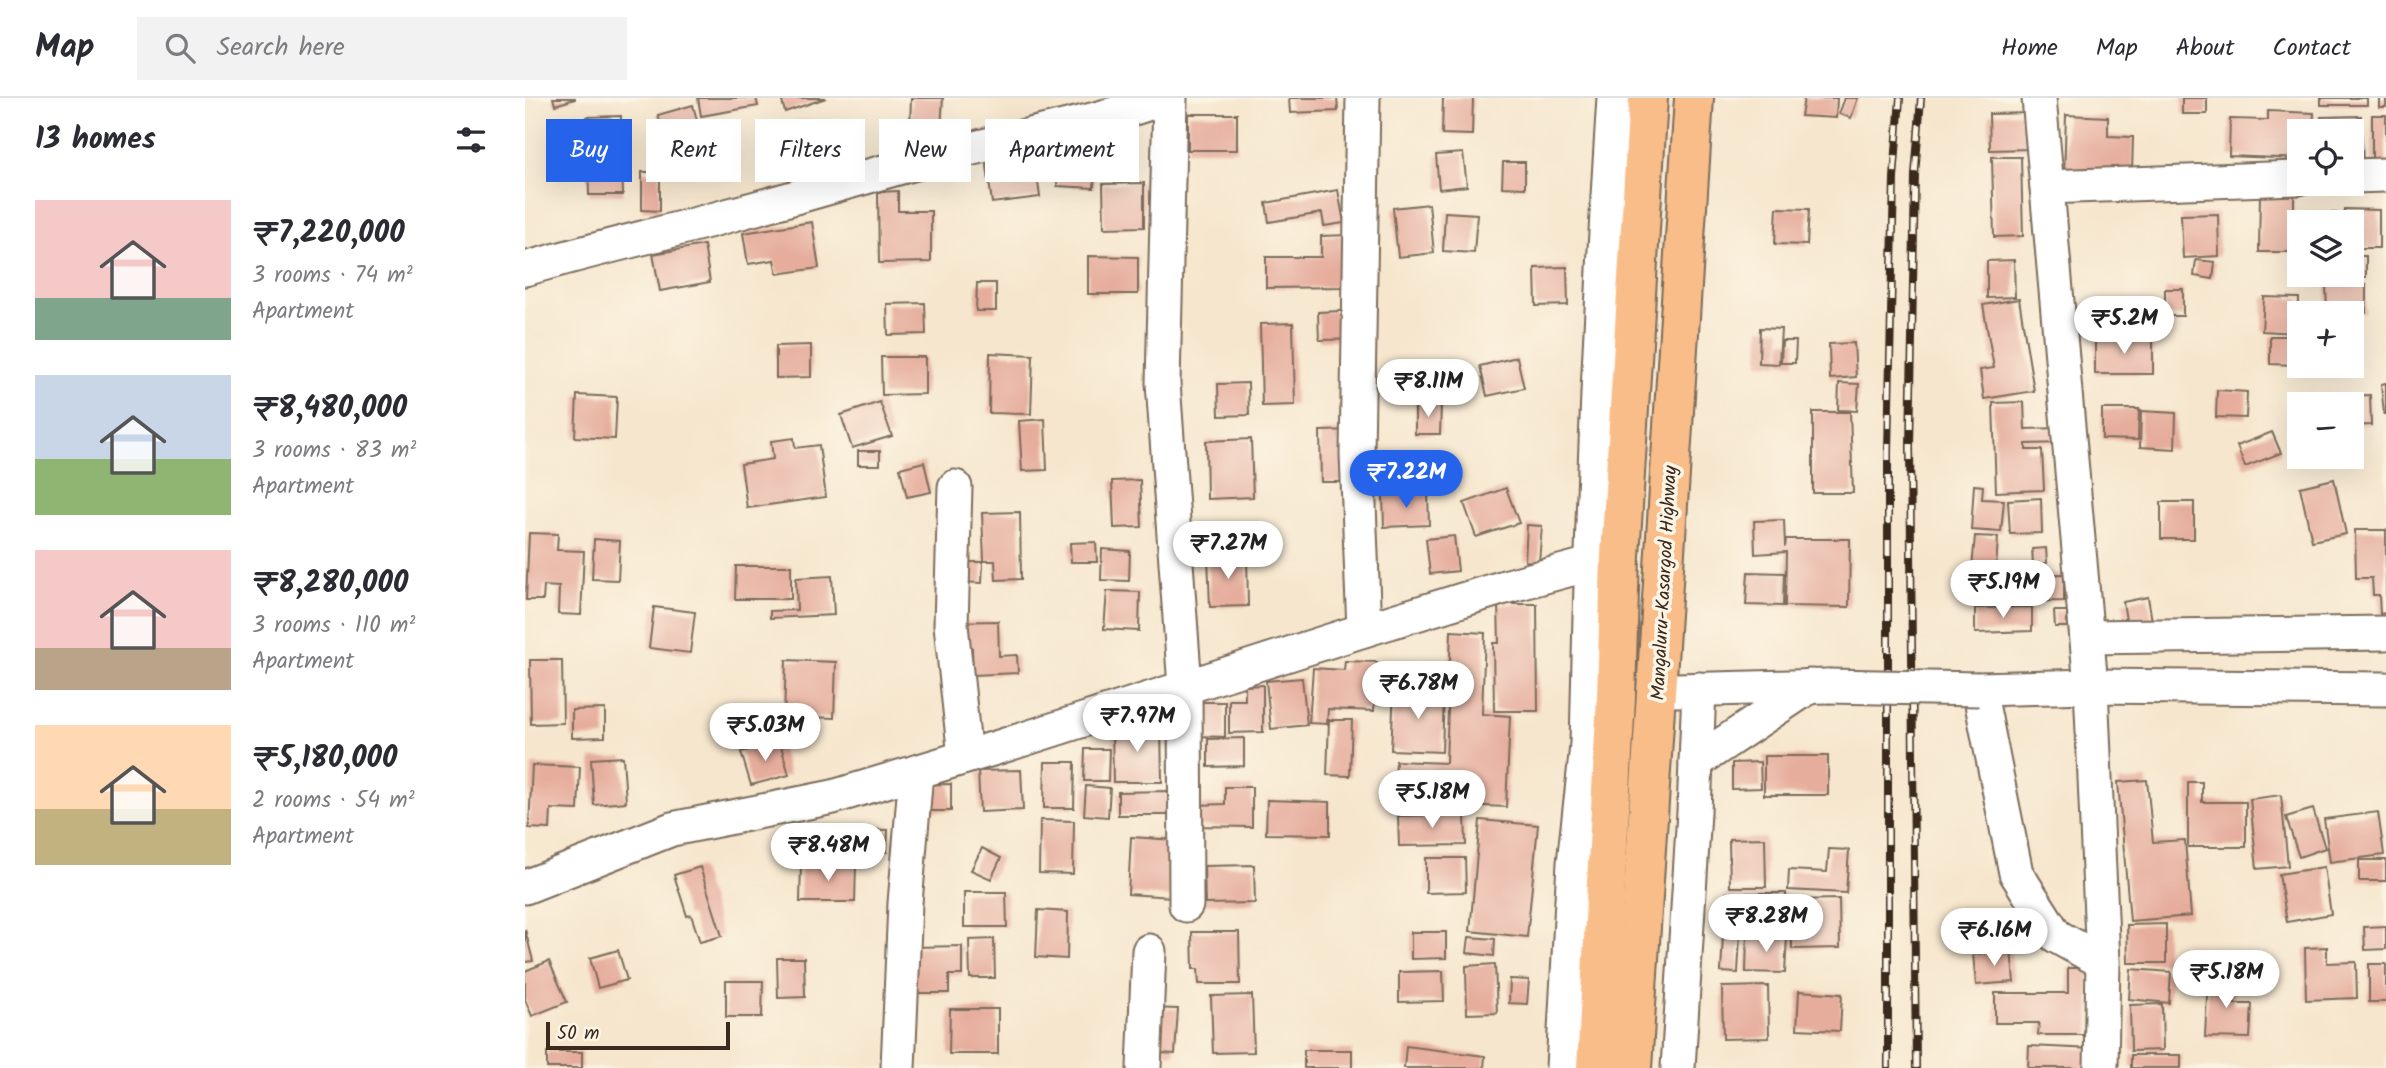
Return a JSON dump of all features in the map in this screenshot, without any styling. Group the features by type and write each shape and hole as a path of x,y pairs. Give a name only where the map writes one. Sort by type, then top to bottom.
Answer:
{"highway":[{"name":"Mangaluru-Kasargod Highway","path":"1632,1068 1619,991 1616,698 1605,560 1648,98"},
{"name":"Mangaluru-Kasargod Highway","path":"1597,1068 1619,991 1657,691 1694,98"}],"street":[{"path":"525,269 946,155 1080,123 1164,98"},
{"path":"1170,98 1163,383 1185,687 1186,905"},
{"path":"1363,98 1357,454 1364,630"},
{"path":"1563,1068 1574,863 1605,560 1602,281 1614,98"},
{"path":"2039,98 2091,686 2103,962 2101,1068"},
{"path":"2364,176 2386,175"},
{"path":"2047,187 2287,178"},
{"path":"955,487 951,625 965,757"},
{"path":"525,887 672,829 833,797 1364,630 1605,560"},
{"path":"2087,636 2386,633"},
{"path":"1657,691 1819,686 1979,689 2091,686 2386,689"},
{"path":"1696,762 1819,686"},
{"path":"1678,1068 1699,689"},
{"path":"1979,689 2016,873 2056,936 2103,962"},
{"path":"1587,746 1616,698"},
{"path":"898,1068 905,903 916,772"},
{"path":"1144,1068 1149,951"}],"building":[{"path":"553,98 575,98 575,99 555,105"},
{"path":"698,98 756,98 758,106 701,116"},
{"path":"781,98 826,98 785,112"},
{"path":"911,98 943,98 942,119 910,119"},
{"path":"1289,98 1337,98 1338,111 1290,113"},
{"path":"1443,98 1473,98 1472,135 1442,134"},
{"path":"1804,98 1837,98 1836,118 1801,116"},
{"path":"1845,98 1858,98 1851,118 1839,114"},
{"path":"2182,98 2207,98 2207,114 2182,114"},
{"path":"2321,98 2367,98 2367,105 2321,105"},
{"path":"2379,98 2386,98 2386,107 2379,107"},
{"path":"693,105 697,119 659,119 658,115"},
{"path":"2268,111 2314,113 2314,119 2287,119 2287,158 2229,156 2230,119 2268,120"},
{"path":"2031,113 2031,149 1990,150 1989,114"},
{"path":"1188,114 1237,114 1237,150 1188,150"},
{"path":"2066,115 2108,117 2108,136 2133,137 2132,174 2064,178"},
{"path":"2372,115 2386,115 2386,169 2372,169"},
{"path":"621,116 621,119 587,119"},
{"path":"2361,116 2361,119 2321,119"},
{"path":"1463,153 1467,186 1439,189 1436,155"},
{"path":"1992,157 2021,157 2023,236 1994,237"},
{"path":"1503,162 1525,162 1525,188 1502,187"},
{"path":"642,172 646,172 646,182 660,182 660,211 642,210"},
{"path":"589,182 623,182 623,195 589,195"},
{"path":"989,182 1038,182 1040,197 992,203"},
{"path":"1057,182 1094,182 1094,188 1057,186"},
{"path":"1144,183 1144,227 1104,228 1103,184"},
{"path":"1338,190 1344,223 1324,226 1322,213 1269,222 1266,203"},
{"path":"898,191 898,211 931,211 931,262 879,263 878,192"},
{"path":"2287,193 2287,196 2294,196 2294,210 2287,210 2287,252 2259,252 2260,194"},
{"path":"1429,204 1434,253 1398,257 1393,208"},
{"path":"1777,208 1809,209 1807,245 1775,244"},
{"path":"2344,209 2379,210 2379,248 2364,248 2364,210"},
{"path":"1445,212 1477,214 1474,253 1443,251"},
{"path":"2218,214 2219,256 2183,258 2181,215"},
{"path":"812,222 819,268 777,274 774,260 748,264 743,233"},
{"path":"1348,235 1349,287 1266,288 1266,257 1321,257 1321,236"},
{"path":"704,245 710,282 660,291 653,254"},
{"path":"1088,256 1138,257 1138,294 1088,294"},
{"path":"2364,256 2366,256 2364,277"},
{"path":"2014,260 2015,297 1987,298 1987,261"},
{"path":"2196,260 2215,262 2213,279 2194,276"},
{"path":"1567,267 1568,305 1536,306 1535,268"},
{"path":"977,283 996,283 996,311 976,311"},
{"path":"2364,284 2366,313 2364,301 2327,301 2326,287 2364,287"},
{"path":"2165,289 2183,289 2183,316 2165,316"},
{"path":"2264,297 2299,298 2299,301 2287,301 2287,332 2262,331"},
{"path":"2019,299 2034,391 1984,399 1980,370 1994,368 1983,305"},
{"path":"925,303 926,334 888,335 887,304"},
{"path":"1364,310 1365,339 1319,340 1318,312"},
{"path":"1293,323 1295,405 1262,406 1260,324"},
{"path":"1760,328 1781,329 1779,364 1759,363"},
{"path":"2270,336 2287,336 2287,365 2270,364"},
{"path":"2153,338 2153,374 2095,374 2095,339"},
{"path":"1782,341 1796,341 1795,363 1781,363"},
{"path":"1854,343 1856,377 1830,379 1829,344"},
{"path":"811,345 811,377 776,378 776,346"},
{"path":"990,353 1033,355 1031,414 989,413"},
{"path":"881,357 925,357 925,394 882,395"},
{"path":"1517,357 1524,388 1487,396 1480,366"},
{"path":"1248,383 1249,415 1219,416 1218,384"},
{"path":"1839,383 1859,384 1857,411 1838,410"},
{"path":"2386,383 2386,414 2384,414 2381,384"},
{"path":"2217,390 2247,392 2246,418 2216,417"},
{"path":"577,395 617,397 615,439 575,437"},
{"path":"2364,395 2370,395 2371,425 2364,425"},
{"path":"880,402 892,436 852,448 841,415"},
{"path":"2024,402 2025,429 2061,428 2062,443 2026,444 2026,450 2042,450 2044,490 1996,492 1993,403"},
{"path":"1415,404 1441,404 1440,434 1415,434"},
{"path":"2102,409 2139,409 2138,440 2102,439"},
{"path":"2141,411 2176,413 2175,449 2140,447"},
{"path":"1813,412 1850,412 1853,493 1813,493"},
{"path":"1045,419 1047,470 1022,471 1019,421"},
{"path":"1356,430 1357,482 1321,482 1320,431"},
{"path":"2272,432 2281,453 2245,467 2237,446"},
{"path":"794,438 795,448 819,445 826,497 747,508 741,464 773,459 771,441"},
{"path":"1251,439 1253,497 1207,499 1206,441"},
{"path":"858,451 880,451 880,465 858,465"},
{"path":"924,462 931,492 907,497 900,468"},
{"path":"2334,479 2346,534 2312,541 2300,487"},
{"path":"1140,480 1142,527 1114,528 1112,481"},
{"path":"1974,485 1983,486 1982,499 2004,500 2001,532 1971,530"},
{"path":"1506,488 1519,523 1476,537 1464,503"},
{"path":"1428,493 1429,525 1384,527 1383,495"},
{"path":"2041,498 2042,533 2010,534 2008,500"},
{"path":"2161,502 2194,502 2194,539 2161,539"},
{"path":"1020,512 1021,579 996,580 995,561 984,561 982,513"},
{"path":"1784,520 1785,547 1786,539 1850,539 1849,607 1785,606 1786,552 1755,554 1754,521"},
{"path":"1527,525 1542,526 1539,562 1525,561"},
{"path":"2355,530 2386,530 2386,613 2380,614 2379,595 2373,595 2372,578 2356,578"},
{"path":"529,533 558,534 557,550 584,551 581,615 558,614 559,587 544,586 543,600 526,600"},
{"path":"1454,536 1458,571 1430,574 1426,539"},
{"path":"1975,536 1998,537 1996,569 1972,568"},
{"path":"594,539 620,541 618,580 592,579"},
{"path":"1096,542 1097,562 1071,562 1070,543"},
{"path":"2046,548 2047,563 2033,564 2032,549"},
{"path":"1102,549 1130,551 1129,581 1101,580"},
{"path":"1247,555 1248,606 1210,607 1208,556"},
{"path":"960,562 983,562 982,583 959,582"},
{"path":"736,566 791,566 791,599 735,599"},
{"path":"1748,572 1784,573 1783,606 1746,605"},
{"path":"2064,574 2064,601 1970,603 1970,576"},
{"path":"832,576 834,615 770,618 770,611 797,610 796,578"},
{"path":"1107,591 1140,592 1139,631 1104,629"},
{"path":"2148,597 2152,621 2127,626 2123,602"},
{"path":"1498,604 1537,604 1538,711 1494,711 1493,643 1499,643"},
{"path":"654,607 695,612 690,653 649,648"},
{"path":"2032,607 2032,631 1975,633 1975,608"},
{"path":"2054,611 2067,611 2067,627 2055,627"},
{"path":"998,621 999,656 1017,655 1018,673 973,675 972,648 949,649 948,622"},
{"path":"1451,631 1485,633 1482,714 1510,716 1506,807 1394,802 1396,761 1446,763"},
{"path":"530,660 562,660 563,723 531,724"},
{"path":"786,660 836,662 834,718 784,716"},
{"path":"1345,661 1377,662 1374,711 1328,709 1327,724 1309,723 1313,668 1344,670"},
{"path":"1302,678 1307,725 1271,729 1266,681"},
{"path":"1263,685 1263,732 1229,733 1229,700 1245,700 1245,686"},
{"path":"1394,690 1444,692 1442,752 1391,750"},
{"path":"1195,702 1225,702 1225,737 1195,736"},
{"path":"605,709 605,737 572,738 572,710"},
{"path":"1329,720 1352,720 1350,776 1327,775"},
{"path":"1161,726 1162,782 1113,782 1112,727"},
{"path":"1244,738 1244,766 1208,767 1208,739"},
{"path":"780,742 789,775 751,785 741,752"},
{"path":"1085,749 1109,749 1108,781 1084,781"},
{"path":"1764,756 1828,756 1828,795 1764,795"},
{"path":"623,757 626,802 594,805 591,759"},
{"path":"1045,762 1075,762 1074,808 1044,808"},
{"path":"1760,762 1761,788 1732,789 1732,763"},
{"path":"532,765 580,767 578,810 551,809 550,829 529,828"},
{"path":"1021,770 1023,810 980,812 978,771"},
{"path":"2147,780 2153,842 2185,840 2191,916 2130,921 2118,782"},
{"path":"2188,782 2202,782 2202,802 2246,802 2246,847 2188,847"},
{"path":"951,784 951,811 915,811 915,785"},
{"path":"1086,786 1110,788 1108,817 1084,815"},
{"path":"1225,787 1252,787 1252,827 1196,826 1196,805 1225,804"},
{"path":"1169,791 1170,815 1118,815 1118,792"},
{"path":"2281,795 2288,866 2257,869 2250,799"},
{"path":"1267,800 1330,802 1330,835 1266,834"},
{"path":"2313,809 2325,848 2299,857 2286,817"},
{"path":"2378,812 2384,855 2330,862 2324,819"},
{"path":"1465,814 1466,845 1399,846 1398,816"},
{"path":"1040,820 1074,821 1073,874 1039,873"},
{"path":"1480,820 1538,825 1527,937 1470,931"},
{"path":"851,829 888,830 887,852 850,850"},
{"path":"1131,837 1176,840 1172,897 1128,894"},
{"path":"1765,838 1766,887 1730,887 1729,839"},
{"path":"982,848 1001,858 991,879 971,870"},
{"path":"1829,849 1849,850 1846,893 1788,890 1789,870 1827,872"},
{"path":"1426,858 1465,858 1466,892 1426,893"},
{"path":"2359,860 2386,860 2386,881 2359,881"},
{"path":"801,863 856,864 855,902 800,902"},
{"path":"1254,865 1255,903 1205,904 1204,866"},
{"path":"700,867 722,936 700,942 691,915 687,916 674,875"},
{"path":"2324,867 2331,914 2287,922 2279,874"},
{"path":"964,892 1006,892 1007,927 964,927"},
{"path":"1726,893 1786,893 1786,932 1726,932"},
{"path":"1839,899 1840,948 1792,949 1791,900"},
{"path":"1038,910 1068,912 1067,959 1036,957"},
{"path":"2166,924 2166,963 2128,963 2127,925"},
{"path":"2386,926 2386,949 2365,950 2364,927"},
{"path":"525,929 533,961 525,962"},
{"path":"1192,932 1239,932 1240,984 1199,984 1198,969 1193,969"},
{"path":"1411,932 1446,932 1446,958 1411,959"},
{"path":"1747,934 1787,936 1785,973 1746,972"},
{"path":"1723,935 1740,936 1738,973 1721,972"},
{"path":"1469,937 1495,939 1494,956 1467,953"},
{"path":"994,939 995,978 970,978 969,940"},
{"path":"962,946 962,975 949,975 949,993 913,993 913,947"},
{"path":"2327,947 2327,963 2356,962 2357,998 2306,1000 2305,948"},
{"path":"618,950 627,980 598,988 590,958"},
{"path":"2011,950 2014,982 1976,985 1973,954"},
{"path":"777,958 804,958 805,997 778,998"},
{"path":"549,961 567,1002 532,1016 525,1000 525,971"},
{"path":"1495,964 1497,1013 1467,1014 1466,966"},
{"path":"2369,964 2386,964 2386,1002 2369,1002"},
{"path":"2068,968 2089,968 2090,1035 2038,1035 2039,1023 1995,1023 1995,993 2068,993"},
{"path":"2131,969 2171,972 2169,1003 2129,999"},
{"path":"1443,971 1444,1001 1399,1002 1399,972"},
{"path":"2208,974 2234,975 2233,1004 2252,1004 2250,1038 2205,1037"},
{"path":"1510,979 1529,980 1527,1004 1509,1003"},
{"path":"726,981 763,981 762,1017 726,1017"},
{"path":"1768,986 1769,1038 1723,1039 1722,987"},
{"path":"1799,991 1842,994 1840,1031 1797,1029"},
{"path":"1252,995 1254,1052 1213,1053 1211,996"},
{"path":"2162,1004 2163,1050 2131,1051 2130,1005"},
{"path":"1149,1008 1178,1009 1175,1054 1146,1052"},
{"path":"950,1009 998,1009 998,1054 949,1054"},
{"path":"1406,1046 1485,1056 1484,1068 1404,1068"},
{"path":"2029,1046 2094,1049 2093,1068 2028,1068"},
{"path":"1304,1050 1352,1050 1352,1068 1304,1068"},
{"path":"547,1052 582,1052 582,1068 547,1068"},
{"path":"2131,1055 2181,1055 2181,1068 2131,1068"}],"railway":[{"path":"1888,1068 1888,450 1894,178 1900,98"},
{"path":"1916,1068 1910,447 1915,175 1921,98"}]}
